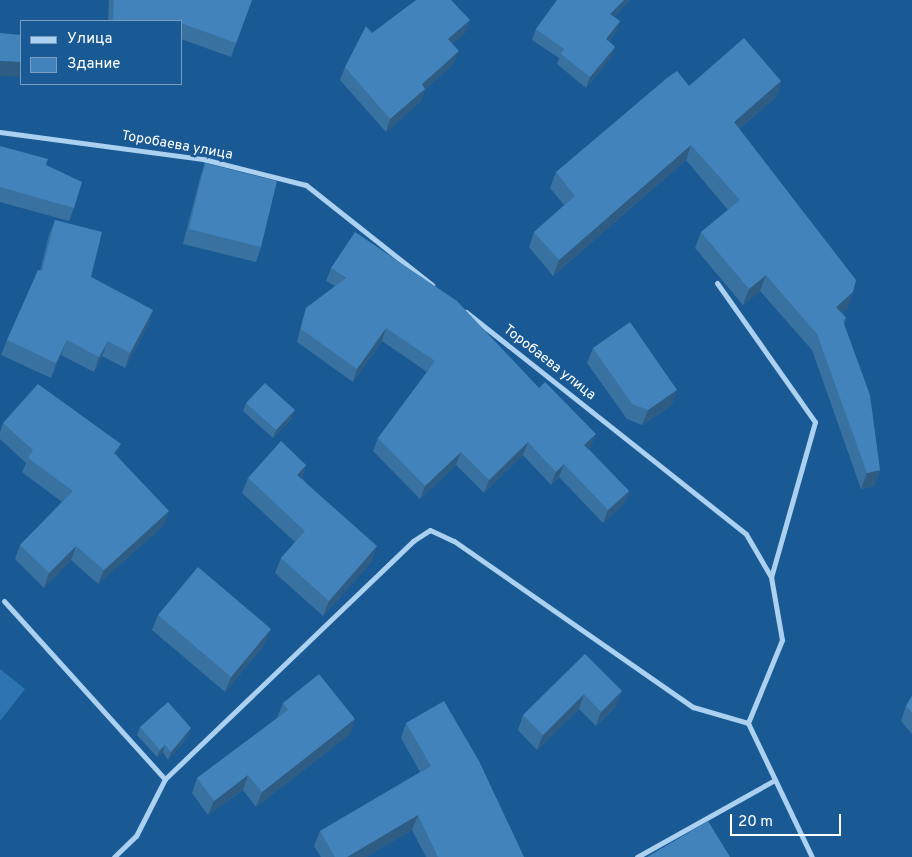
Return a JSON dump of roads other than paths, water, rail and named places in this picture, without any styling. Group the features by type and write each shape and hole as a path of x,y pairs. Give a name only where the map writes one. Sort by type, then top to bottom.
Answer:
{"street":[{"name":"Торобаева улица","path":"0,132 203,159 306,185 437,289"},
{"path":"717,283 815,422 770,577"},
{"name":"Торобаева улица","path":"460,307 746,534 770,577 782,640 748,724"},
{"path":"114,857 136,836 165,779 413,541 430,530 454,541 693,707 748,724 773,781 812,857"},
{"path":"4,601 165,779"},
{"path":"637,857 773,781"}]}
